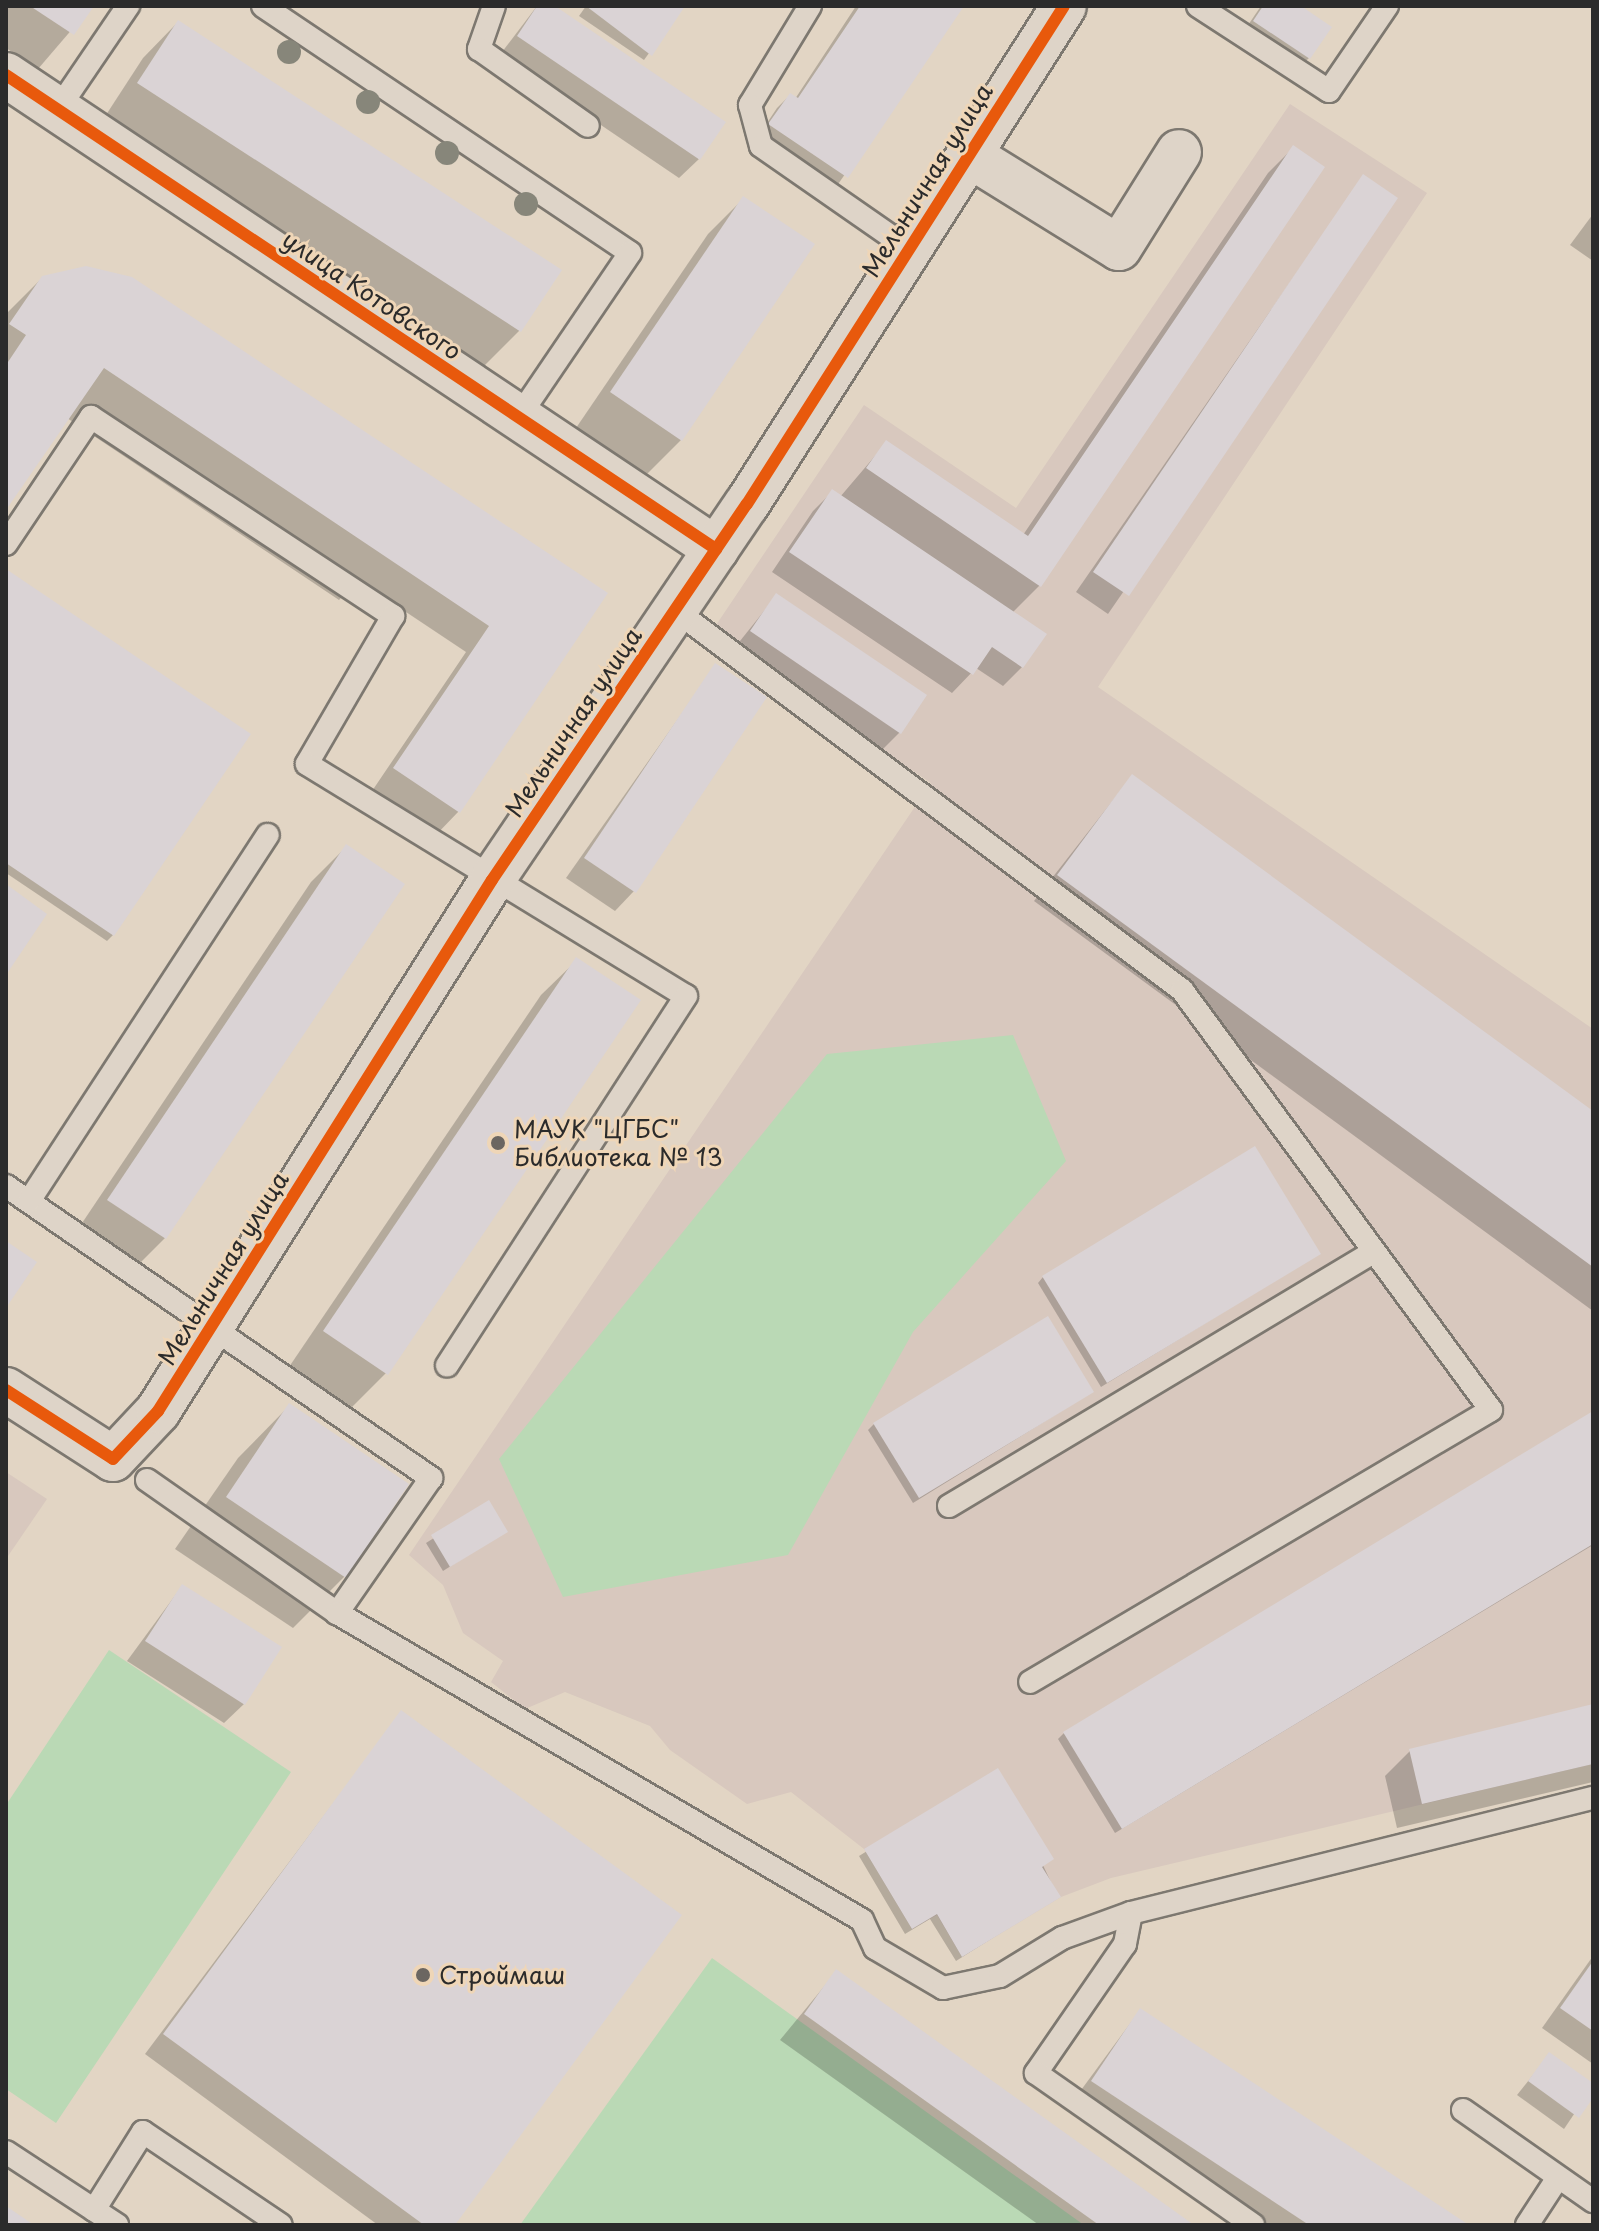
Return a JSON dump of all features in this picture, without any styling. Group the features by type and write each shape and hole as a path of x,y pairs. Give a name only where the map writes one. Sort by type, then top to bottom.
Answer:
{"street":[{"name":"Мельничная улица","path":"130,1470 158,1411 492,880 716,549 1064,6"},
{"name":"улица Котовского","path":"6,75 716,549"},
{"path":"969,155 1119,248 1179,152"},
{"path":"6,1390 130,1470"}],"lane":[{"path":"58,109 128,6"},
{"path":"263,6 630,253 517,419"},
{"path":"494,6 479,49 588,126"},
{"path":"810,6 750,105 761,146 909,249"},
{"path":"1198,6 1329,91 1387,6"},
{"path":"6,544 91,417 393,616 307,764 686,996 447,1365"},
{"path":"675,610 1182,990 1491,1410 1030,1682"},
{"path":"29,1201 268,835"},
{"path":"6,1186 431,1478 337,1613"},
{"path":"949,1506 1374,1252"},
{"path":"130,1470 337,1613 862,1920 875,1948 943,1988 1000,1976 1062,1938 1131,1913 1593,1798"},
{"path":"1131,1913 1125,1944 1036,2073 1253,2225"},
{"path":"1463,2110 1557,2179 1593,2201"},
{"path":"94,2210 143,2132 281,2225"},
{"path":"6,2152 117,2225"},
{"path":"1527,2225 1557,2179"}],"shaded area":[{"path":"1290,104 1427,193 1098,687 1593,1029 1593,1764 1111,1878 1061,1897 962,1957 937,1915 912,1929 864,1849 791,1792 747,1804 670,1750 650,1726 565,1692 525,1709 491,1682 503,1661 463,1633 443,1585 409,1555 931,783 710,634 864,405 1016,508"},
{"path":"6,1472 47,1499 6,1559"}],"green space":[{"path":"1013,1035 1066,1161 913,1332 788,1555 563,1597 499,1459 827,1054"},
{"path":"109,1650 291,1772 56,2123 6,2089 6,1805"},
{"path":"712,1958 1084,2225 520,2225"}],"building":[{"path":"30,6 94,6 74,35"},
{"path":"537,6 555,6 726,122 700,160 517,36"},
{"path":"586,6 685,6 652,56"},
{"path":"860,6 964,6 848,178 768,124 790,93 798,98"},
{"path":"1263,6 1301,6 1332,27 1310,59 1253,21"},
{"path":"178,20 562,270 521,332 137,83"},
{"path":"1293,145 1325,167 1041,587 866,468 886,440 1028,536"},
{"path":"1363,174 1398,198 1129,596 1093,572"},
{"path":"743,196 815,244 682,441 610,392"},
{"path":"86,266 132,277 608,593 460,813 393,768 489,626 104,368 6,510 6,365 26,335 9,324 42,276"},
{"path":"832,489 1047,634 1023,668 992,647 973,675 789,552"},
{"path":"6,569 251,734 114,936 6,863"},
{"path":"776,593 927,695 901,734 750,631"},
{"path":"715,663 767,697 636,893 584,858"},
{"path":"1132,774 1593,1111 1593,1267 1057,875"},
{"path":"346,844 405,884 166,1239 107,1200"},
{"path":"6,884 47,914 6,975"},
{"path":"576,957 641,1000 388,1375 323,1331"},
{"path":"1255,1146 1321,1254 1107,1383 1042,1276"},
{"path":"6,1241 37,1262 6,1308"},
{"path":"1048,1316 1094,1392 919,1498 873,1423"},
{"path":"289,1403 409,1484 346,1578 226,1497"},
{"path":"1593,1411 1593,1544 1122,1829 1063,1732"},
{"path":"489,1500 508,1532 450,1567 431,1535"},
{"path":"182,1584 282,1647 245,1705 145,1641"},
{"path":"1593,1704 1593,1764 1422,1804 1409,1749"},
{"name":"Строймаш","path":"401,1710 682,1915 455,2225 424,2225 163,2034"},
{"path":"998,1768 1054,1859 1042,1867 1061,1897 962,1957 937,1914 912,1929 864,1849"},
{"path":"1593,1961 1593,2031 1560,2008"},
{"path":"836,1969 1194,2225 1099,2225 804,2014"},
{"path":"1140,2008 1469,2225 1309,2225 1091,2081"},
{"path":"1549,2052 1593,2083 1593,2098 1579,2118 1528,2081"},
{"path":"6,2206 34,2225 6,2225"}],"cycle path":[{"path":"6,1390 113,1459 158,1411 492,880 747,504 1064,6"},
{"path":"6,75 716,549"}],"place":[{"name":"МАУК \"ЦГБС\" Библиотека № 13","path":"498,1143"},
{"name":"Строймаш","path":"423,1975"}]}
